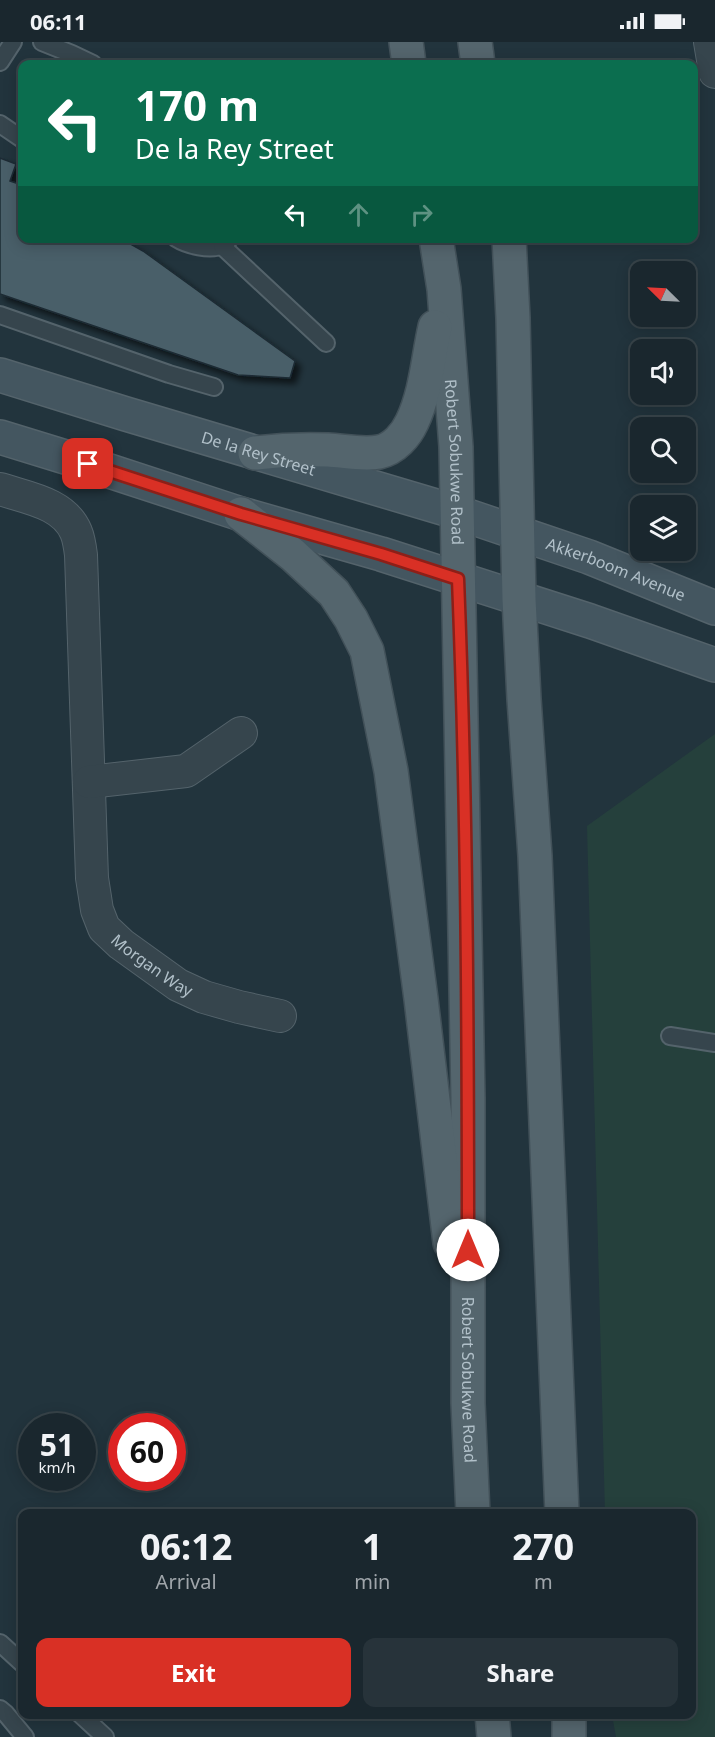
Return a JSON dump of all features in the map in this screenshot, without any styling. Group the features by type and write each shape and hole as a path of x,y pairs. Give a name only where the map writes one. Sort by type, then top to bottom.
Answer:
{"main road":[{"path":"406,42 408,60"},
{"path":"475,42 477,60"},
{"name":"Robert Sobukwe Road","path":"437,243 444,289 456,447 468,1098 468,1403 473,1509"},
{"path":"509,243 519,599 535,856 562,1509"},
{"path":"255,453 287,449 380,452 403,437 412,422 420,400 444,289"},
{"name":"De la Rey Street","path":"0,375 518,532"},
{"path":"0,437 241,514 381,554 590,621 715,665"},
{"path":"241,514 293,555 334,593 351,619 367,651 390,771 408,901 468,1403"},
{"name":"Akkerboom Avenue","path":"518,532 715,608"},
{"path":"492,1719 494,1737"},
{"path":"568,1719 569,1737"}],"street":[{"path":"710,42 715,72"},
{"name":"Morgan Way","path":"0,489 50,506 63,514 78,534 81,555 93,878 98,910 104,928 120,944 178,985 204,997 280,1016"},
{"path":"89,782 186,771 241,733"}],"lane":[{"path":"0,62 13,42"},
{"path":"42,42 85,60"},
{"path":"0,124 18,136"},
{"path":"184,243 204,247 222,243"},
{"path":"227,243 326,344"},
{"path":"0,315 214,387"},
{"path":"670,1036 715,1043"},
{"path":"0,1643 18,1659"},
{"path":"0,1709 25,1737"},
{"path":"85,1719 105,1737"}],"green space":[{"path":"715,734 715,1737 616,1737 613,1719 696,1719 696,1509 605,1509 587,826"}],"building":[{"path":"0,158 16,164 10,181 18,184 18,243 129,243 295,361 290,378 238,375 0,294"}],"route":[{"path":"88,464 241,514 381,554 458,579 462,677 468,1250"}]}
